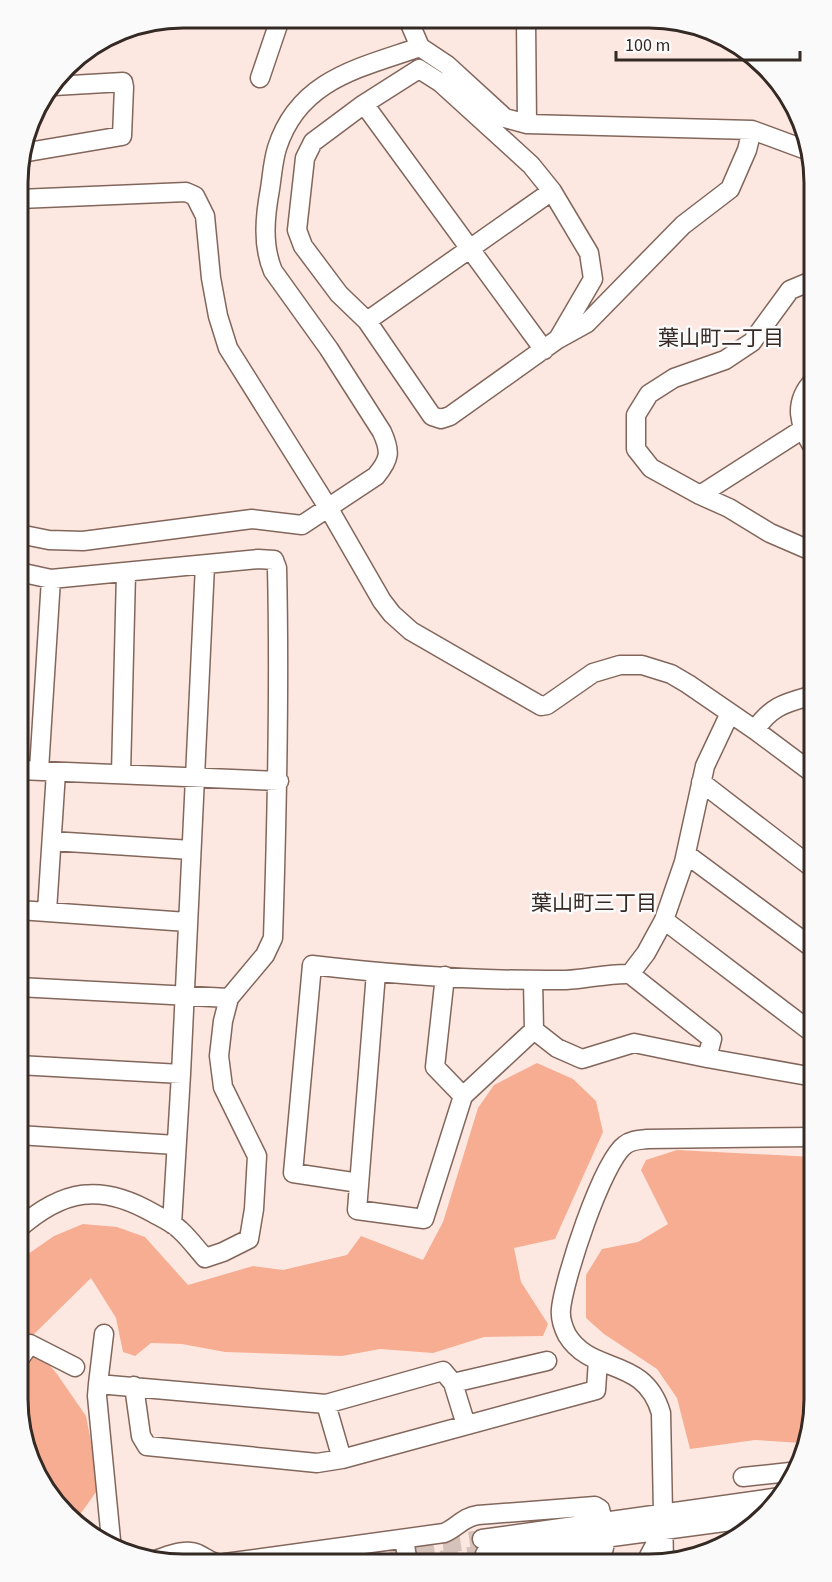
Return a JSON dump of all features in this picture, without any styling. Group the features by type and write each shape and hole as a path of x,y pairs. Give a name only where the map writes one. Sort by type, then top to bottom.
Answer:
{"street":[{"path":"260,78 277,28"},
{"path":"412,28 420,47 447,65 505,118 527,124 752,130 799,147"},
{"path":"526,28 527,124"},
{"path":"28,536 49,540 82,541 252,519 302,525 376,476 383,468 388,455 388,446 382,432 329,349 273,271 268,260 265,238 269,194 277,149 286,126 300,106 324,84 340,75 420,47"},
{"path":"551,344 583,300 593,279 589,253 552,191 531,165 441,83 419,69 364,104 313,141 305,158 297,230 303,246 339,294 367,321 432,416 441,419 450,416 551,344 586,323 683,225 730,189 747,150 752,130"},
{"path":"32,151 122,136 123,82 64,85"},
{"path":"364,104 470,250 551,344"},
{"path":"367,321 552,191"},
{"path":"28,199 186,192 195,196 205,216 211,278 218,316 228,348 329,508 382,601 392,614 411,631 541,706 547,705 593,673 620,665 642,665 671,674 755,730 804,766"},
{"path":"804,284 790,290 752,342 725,360 674,378 649,394 636,415 636,449 651,468 700,495 729,507 770,533 804,548"},
{"path":"700,495 803,429 798,407 804,395"},
{"path":"28,574 51,579 271,559 276,563 279,651 279,781 273,938 265,955 229,998 223,1020 219,1056 223,1087 257,1156 254,1209 249,1239 205,1258 172,1224 125,1198 96,1193 62,1199 37,1212 28,1220"},
{"path":"172,1224 205,565"},
{"path":"121,774 126,573"},
{"path":"47,911 52,841 48,771 51,579"},
{"path":"755,730 765,716 780,705 804,698"},
{"path":"630,974 646,953 664,920 686,854 708,756 730,714"},
{"path":"28,770 279,781"},
{"path":"701,782 803,861"},
{"path":"52,841 191,850"},
{"path":"686,854 803,941"},
{"path":"28,910 187,922"},
{"path":"664,920 803,1026"},
{"path":"359,1183 293,1173 312,965 376,973 533,980 569,980 618,973 630,974 712,1039 707,1058"},
{"path":"376,973 357,1210 424,1219 463,1096 534,1030 533,980"},
{"path":"445,976 435,1067 463,1096"},
{"path":"28,987 229,998"},
{"path":"534,1030 557,1048 582,1059 634,1043 803,1075"},
{"path":"28,1066 181,1074"},
{"path":"28,1136 176,1144"},
{"path":"664,1553 661,1413 657,1402 653,1393 637,1377 582,1353 573,1343 562,1321 564,1288 586,1221 608,1167 625,1145 633,1141 803,1137"},
{"path":"104,1334 97,1396 111,1535"},
{"path":"28,1347 30,1344 75,1367"},
{"path":"134,1386 141,1436 147,1446 317,1463 342,1459 596,1390 598,1360"},
{"path":"453,1383 547,1361"},
{"path":"98,1384 326,1404 443,1371 453,1383 466,1425"},
{"path":"326,1404 342,1459"},
{"path":"743,1477 785,1473"},
{"path":"663,1522 765,1500"},
{"path":"292,1554 444,1533 453,1529 467,1516 595,1506 600,1509 603,1529 605,1547 600,1554"},
{"path":"484,1547 663,1522 746,1518"},
{"path":"650,1554 663,1522"},
{"path":"404,1539 406,1554"},
{"path":"180,1554 197,1554"}],"shaded area":[{"path":"537,1063 573,1079 596,1101 603,1132 555,1239 514,1248 521,1282 548,1324 543,1336 484,1337 433,1353 380,1349 342,1356 225,1352 182,1344 151,1343 135,1356 123,1352 116,1318 91,1278 28,1340 28,1254 54,1236 83,1224 117,1227 145,1237 188,1285 253,1266 283,1270 347,1255 361,1236 423,1260 443,1222 478,1108 494,1085"},
{"path":"677,1150 803,1156 803,1409 797,1443 755,1440 690,1449 677,1398 657,1369 604,1334 586,1318 586,1275 602,1249 638,1242 668,1224 641,1170 646,1160"},
{"path":"28,1340 57,1374 86,1416 95,1463 96,1492 80,1514 67,1501 44,1467 31,1429 28,1398"}],"tunnel":[{"path":"374,1554 482,1539"}],"district":[{"name":"葉山町二丁目","path":"721,338"},
{"name":"葉山町三丁目","path":"594,903"}]}
